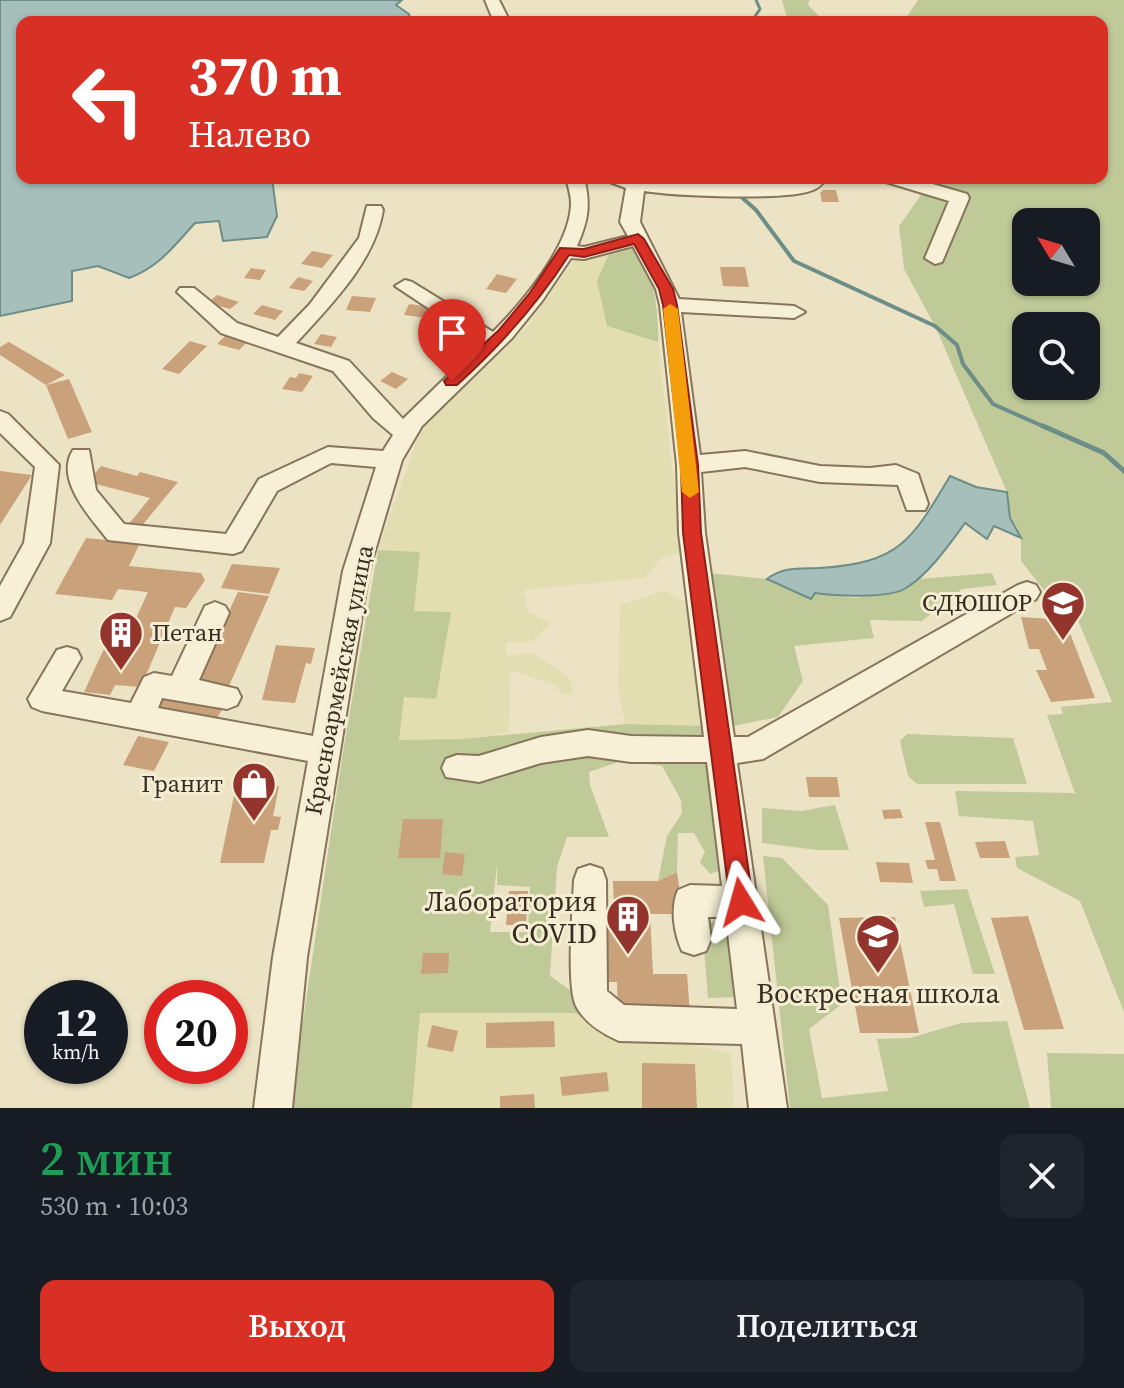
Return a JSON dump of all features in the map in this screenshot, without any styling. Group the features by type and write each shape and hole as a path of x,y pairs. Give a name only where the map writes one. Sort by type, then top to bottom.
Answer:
{"street":[{"path":"628,184 700,193 798,190 813,184"},
{"path":"912,184 960,198 935,258"},
{"path":"636,186 630,222 666,289 670,305 689,465 692,533 768,1108"},
{"name":"Красноармейская улица","path":"273,1108 290,957 356,571 390,460 405,433 432,400 494,342 535,297 565,251 578,221 578,190"},
{"path":"282,346 317,308 369,238 374,210"},
{"path":"565,251 584,253 638,239"},
{"path":"405,286 494,342"},
{"path":"187,292 229,328 341,366 381,413 405,433"},
{"path":"670,305 794,312"},
{"path":"0,419 47,465 37,543 0,610"},
{"path":"81,456 84,492 117,533 233,544 268,485 328,455 390,460"},
{"path":"689,465 745,459 820,474 870,477 896,473 909,480 916,504"},
{"path":"457,768 479,769 541,750 588,743 631,749 752,750 1027,592"},
{"path":"181,688 215,613"},
{"path":"67,658 42,699 325,751"},
{"path":"139,717 154,685 227,697"},
{"path":"590,880 590,996 598,1008 619,1023 758,1027"},
{"path":"694,939 690,901 741,902"}],"shaded area":[{"path":"612,247 607,326 658,342 682,553 663,556 644,578 524,590 528,612 551,623 531,642 506,642 506,655 534,654 570,678 573,693 561,695 557,686 511,670 509,733 461,739 399,740 404,697 435,699 450,612 414,611 419,552 378,550 419,434 450,395 525,329 577,256"},
{"path":"664,591 687,603 709,726 625,724 618,686 620,605"},
{"path":"420,1013 575,1013 591,1022 731,1053 734,1108 412,1108"}],"green space":[{"path":"782,0 809,0 808,5 819,16 786,16"},
{"path":"918,0 1124,0 1124,1012 1080,901 1017,868 1015,857 1039,855 1033,821 959,816 955,791 1075,793 1047,715 1063,714 1061,707 1112,702 1072,606 1052,600 1021,561 1021,538 1010,518 1007,492 935,326 904,269 899,226 929,184 1108,184 1108,16 907,16"},
{"path":"612,247 631,247 645,263 654,290 658,342 607,326 597,281"},
{"path":"378,550 420,552 414,611 451,612 436,699 404,697 399,740 461,739 625,724 709,726 725,869 710,874 700,862 705,852 694,833 678,833 677,872 658,881 667,836 682,813 681,800 662,766 624,760 589,772 590,785 609,837 567,837 557,867 550,976 590,1004 591,1022 575,1013 420,1013 412,1108 290,1108 342,758","holes":["497,864 497,885 530,887 528,932 490,932"]},
{"path":"709,573 767,579 811,598 814,593 856,598 899,591 917,579 992,573 997,585 962,589 922,621 870,620 874,638 794,646 803,681 778,717 733,726"},
{"path":"907,734 1013,738 1027,784 917,784 908,776 900,741"},
{"path":"835,805 849,850 817,850 762,843 762,808 801,811"},
{"path":"763,856 782,858 828,905 842,1004 809,1029 822,1098 888,1091 877,1039 910,1038 961,1023 1007,1021 1030,1108 790,1108"},
{"path":"967,889 995,974 973,974 954,904 924,907 920,891"},
{"path":"727,921 736,997 708,998 702,922"},
{"path":"1047,1053 1124,1054 1124,1108 1051,1108"}],"water":[{"path":"0,0 402,0 396,5 410,16 16,16 16,184 273,184 277,216 267,237 223,241 219,221 195,223 165,255 140,273 129,278 98,266 72,271 72,301 0,316"},
{"path":"950,476 976,487 1007,492 1010,518 1021,538 994,526 987,539 965,523 923,575 906,588 887,594 848,596 815,593 811,599 767,579 786,570 847,565 886,554 913,532"}],"building":[{"path":"836,190 839,202 822,202 820,193"},
{"path":"312,251 333,255 322,268 301,264"},
{"path":"720,267 745,267 749,287 723,286"},
{"path":"251,268 266,270 260,280 244,278"},
{"path":"497,274 517,279 506,293 486,289"},
{"path":"298,277 313,281 304,291 289,288"},
{"path":"217,295 239,302 230,309 208,303"},
{"path":"352,296 376,298 370,312 346,310"},
{"path":"409,304 432,307 427,318 404,315"},
{"path":"262,305 283,311 275,320 253,314"},
{"path":"321,334 337,337 331,347 314,344"},
{"path":"226,335 248,341 239,350 217,344"},
{"path":"190,341 207,346 179,374 162,369"},
{"path":"9,342 65,375 46,385 0,355 0,347"},
{"path":"392,372 408,379 396,389 380,381"},
{"path":"299,373 313,376 302,392 282,389 290,377 296,378"},
{"path":"69,379 92,432 68,439 46,385"},
{"path":"101,466 137,476 140,472 178,482 140,528 128,525 150,498 88,482"},
{"path":"0,471 32,475 0,525"},
{"path":"86,538 140,543 129,566 201,573 205,580 186,608 175,607 141,687 115,685 110,695 84,692 108,640 125,642 148,592 118,589 112,600 55,594"},
{"path":"232,564 280,568 269,594 221,588"},
{"path":"238,592 269,596 228,688 195,684"},
{"path":"1021,617 1065,620 1095,698 1051,702 1036,670 1047,670 1039,649 1029,649"},
{"path":"276,645 315,648 311,664 306,663 295,703 262,700"},
{"path":"160,694 224,705 214,725 150,714"},
{"path":"138,736 169,742 154,771 123,765"},
{"path":"806,777 837,777 840,797 809,797"},
{"name":"Гранит","path":"236,786 279,786 273,816 281,817 278,830 271,830 264,863 220,863"},
{"path":"900,809 903,818 884,819 882,810"},
{"path":"403,819 443,819 440,858 398,858"},
{"path":"925,822 940,822 956,881 940,881 937,869 928,869 925,860 935,860"},
{"path":"1005,841 1010,858 980,858 975,842"},
{"path":"445,852 465,854 462,876 442,874"},
{"path":"876,862 909,863 913,883 880,882"},
{"name":"Лаборатория COVID","path":"677,872 683,914 650,914 653,974 687,974 690,1014 618,1014 617,982 606,982 603,909 614,909 613,881 658,881"},
{"path":"509,891 528,891 526,925 506,925"},
{"path":"1028,916 1064,1029 1024,1030 991,918"},
{"name":"Воскресная школа","path":"895,917 919,1033 860,1033 839,918"},
{"path":"423,953 449,953 448,973 421,974"},
{"path":"554,1021 555,1047 486,1048 486,1023"},
{"path":"432,1025 458,1031 453,1052 427,1047"},
{"path":"642,1063 695,1064 697,1108 642,1108"},
{"path":"607,1072 609,1091 562,1096 560,1077"},
{"path":"534,1094 535,1108 500,1108 500,1096"}],"waterway":[{"path":"755,16 760,9 756,0"},
{"path":"728,184 730,188"},
{"path":"738,194 756,210 794,261 935,326 957,345 963,364 993,404 1047,428"},
{"path":"1043,426 1104,453 1124,471"}],"slow traffic":[{"path":"670,309 690,492"}],"place":[{"name":"СДЮШОР","path":"1063,642"},
{"name":"Петан","path":"121,672"},
{"name":"Гранит","path":"254,823"},
{"name":"Лаборатория COVID","path":"628,956"},
{"name":"Воскресная школа","path":"878,975"}],"route":[{"path":"452,381 504,333 535,297 565,251 584,253 638,239 666,289 670,305 689,465 692,533 741,902"}]}
